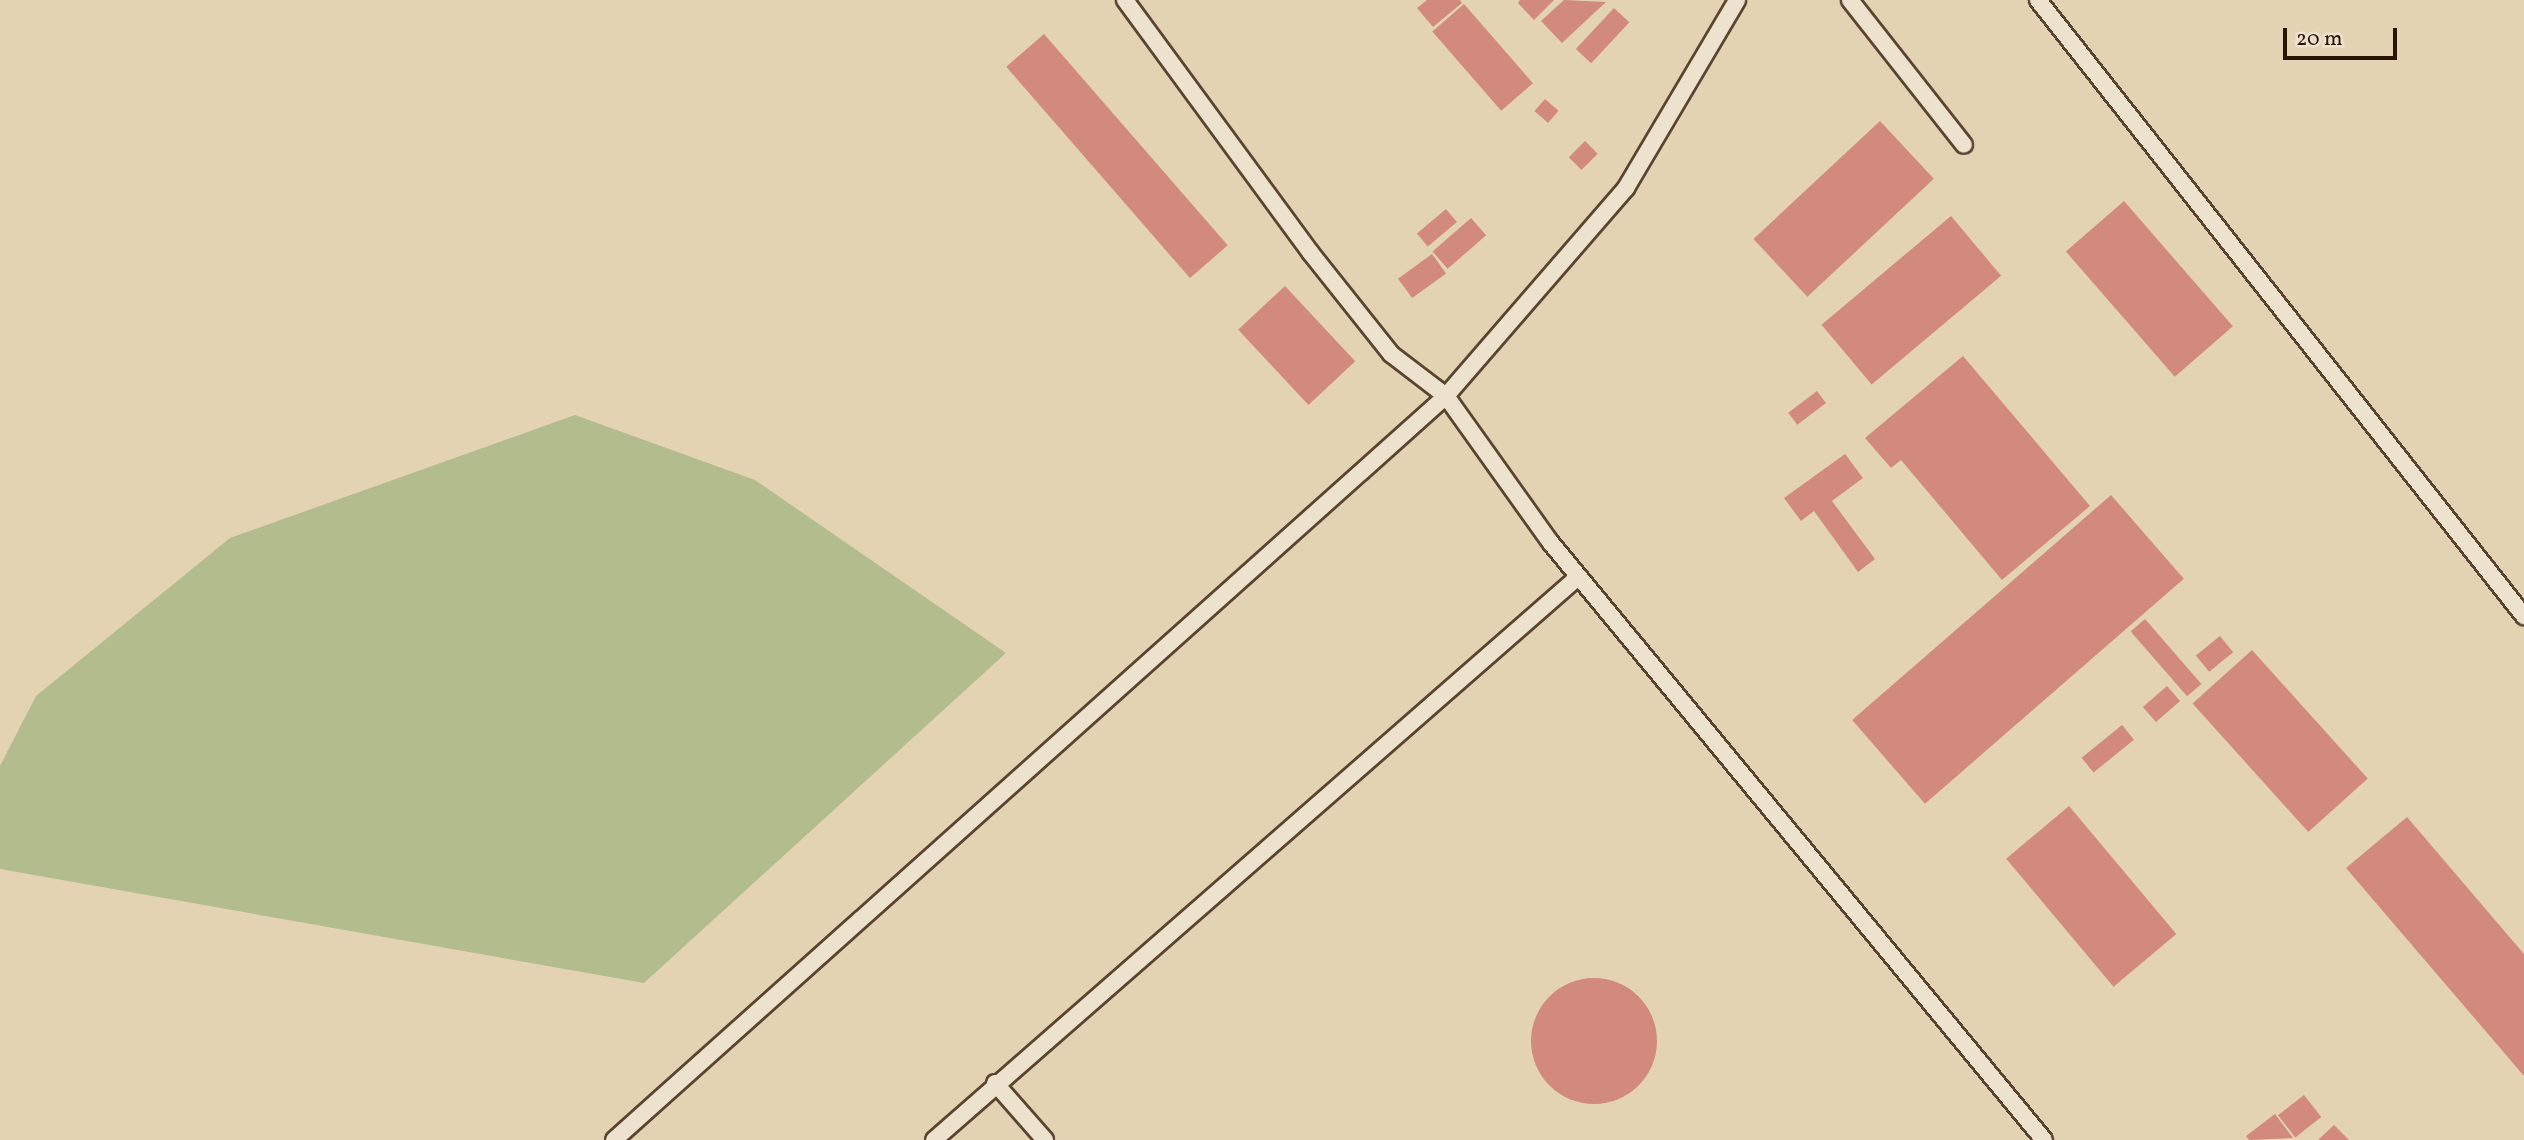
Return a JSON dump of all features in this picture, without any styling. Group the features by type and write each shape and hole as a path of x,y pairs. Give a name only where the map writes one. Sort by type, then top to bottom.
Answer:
{"lane":[{"path":"1125,0 1310,253 1391,354 1446,396 1578,577 2038,1138"},
{"path":"614,1140 1446,396 1626,188 1737,0"},
{"path":"1850,0 1964,145"},
{"path":"2038,0 2524,616"},
{"path":"934,1140 995,1083 1578,577"},
{"path":"995,1083 1045,1140"}],"green space":[{"path":"575,415 755,480 1006,653 644,983 0,869 0,766 36,696 230,538"}],"building":[{"path":"1427,0 1460,0 1462,3 1433,27 1417,8"},
{"path":"1520,0 1554,0 1534,20 1518,3"},
{"path":"1564,0 1606,2 1562,43 1541,21"},
{"path":"1464,4 1533,83 1501,111 1432,32"},
{"path":"1614,8 1629,22 1591,63 1576,49"},
{"path":"1044,34 1228,245 1190,278 1006,67"},
{"path":"1545,99 1559,111 1548,123 1535,111"},
{"path":"1880,121 1934,179 1807,297 1753,239"},
{"path":"1585,141 1598,154 1581,170 1569,157"},
{"path":"2124,201 2233,326 2175,377 2066,252"},
{"path":"1446,209 1457,222 1428,246 1417,233"},
{"path":"1951,216 2001,276 1872,384 1822,325"},
{"path":"1471,218 1486,235 1448,269 1433,251"},
{"path":"1432,254 1446,273 1412,298 1398,279"},
{"path":"1285,286 1355,361 1308,405 1238,330"},
{"path":"1963,356 2090,506 2002,580 1901,460 1891,468 1865,438"},
{"path":"1817,391 1826,403 1797,425 1788,413"},
{"path":"1845,454 1863,478 1832,501 1875,559 1858,572 1814,511 1801,521 1784,498"},
{"path":"2111,495 2184,579 1925,804 1852,720"},
{"path":"2145,619 2201,684 2187,696 2131,631"},
{"path":"2220,636 2233,652 2209,672 2196,656"},
{"path":"2252,650 2368,779 2308,832 2193,704"},
{"path":"2167,686 2180,701 2156,722 2143,707"},
{"path":"2122,725 2134,740 2094,772 2082,758"},
{"path":"2069,806 2176,934 2114,987 2006,859"},
{"path":"2407,817 2524,954 2524,1076 2346,868"},
{"path":"1594,978 1618,982 1639,996 1653,1017 1657,1041 1653,1065 1639,1086 1618,1100 1594,1104 1570,1100 1549,1086 1535,1065 1531,1041 1535,1017 1549,996 1570,982"},
{"path":"2304,1095 2321,1117 2295,1137 2278,1115"},
{"path":"2275,1114 2293,1138 2249,1140 2246,1136"},
{"path":"2334,1125 2349,1140 2318,1140"}]}
